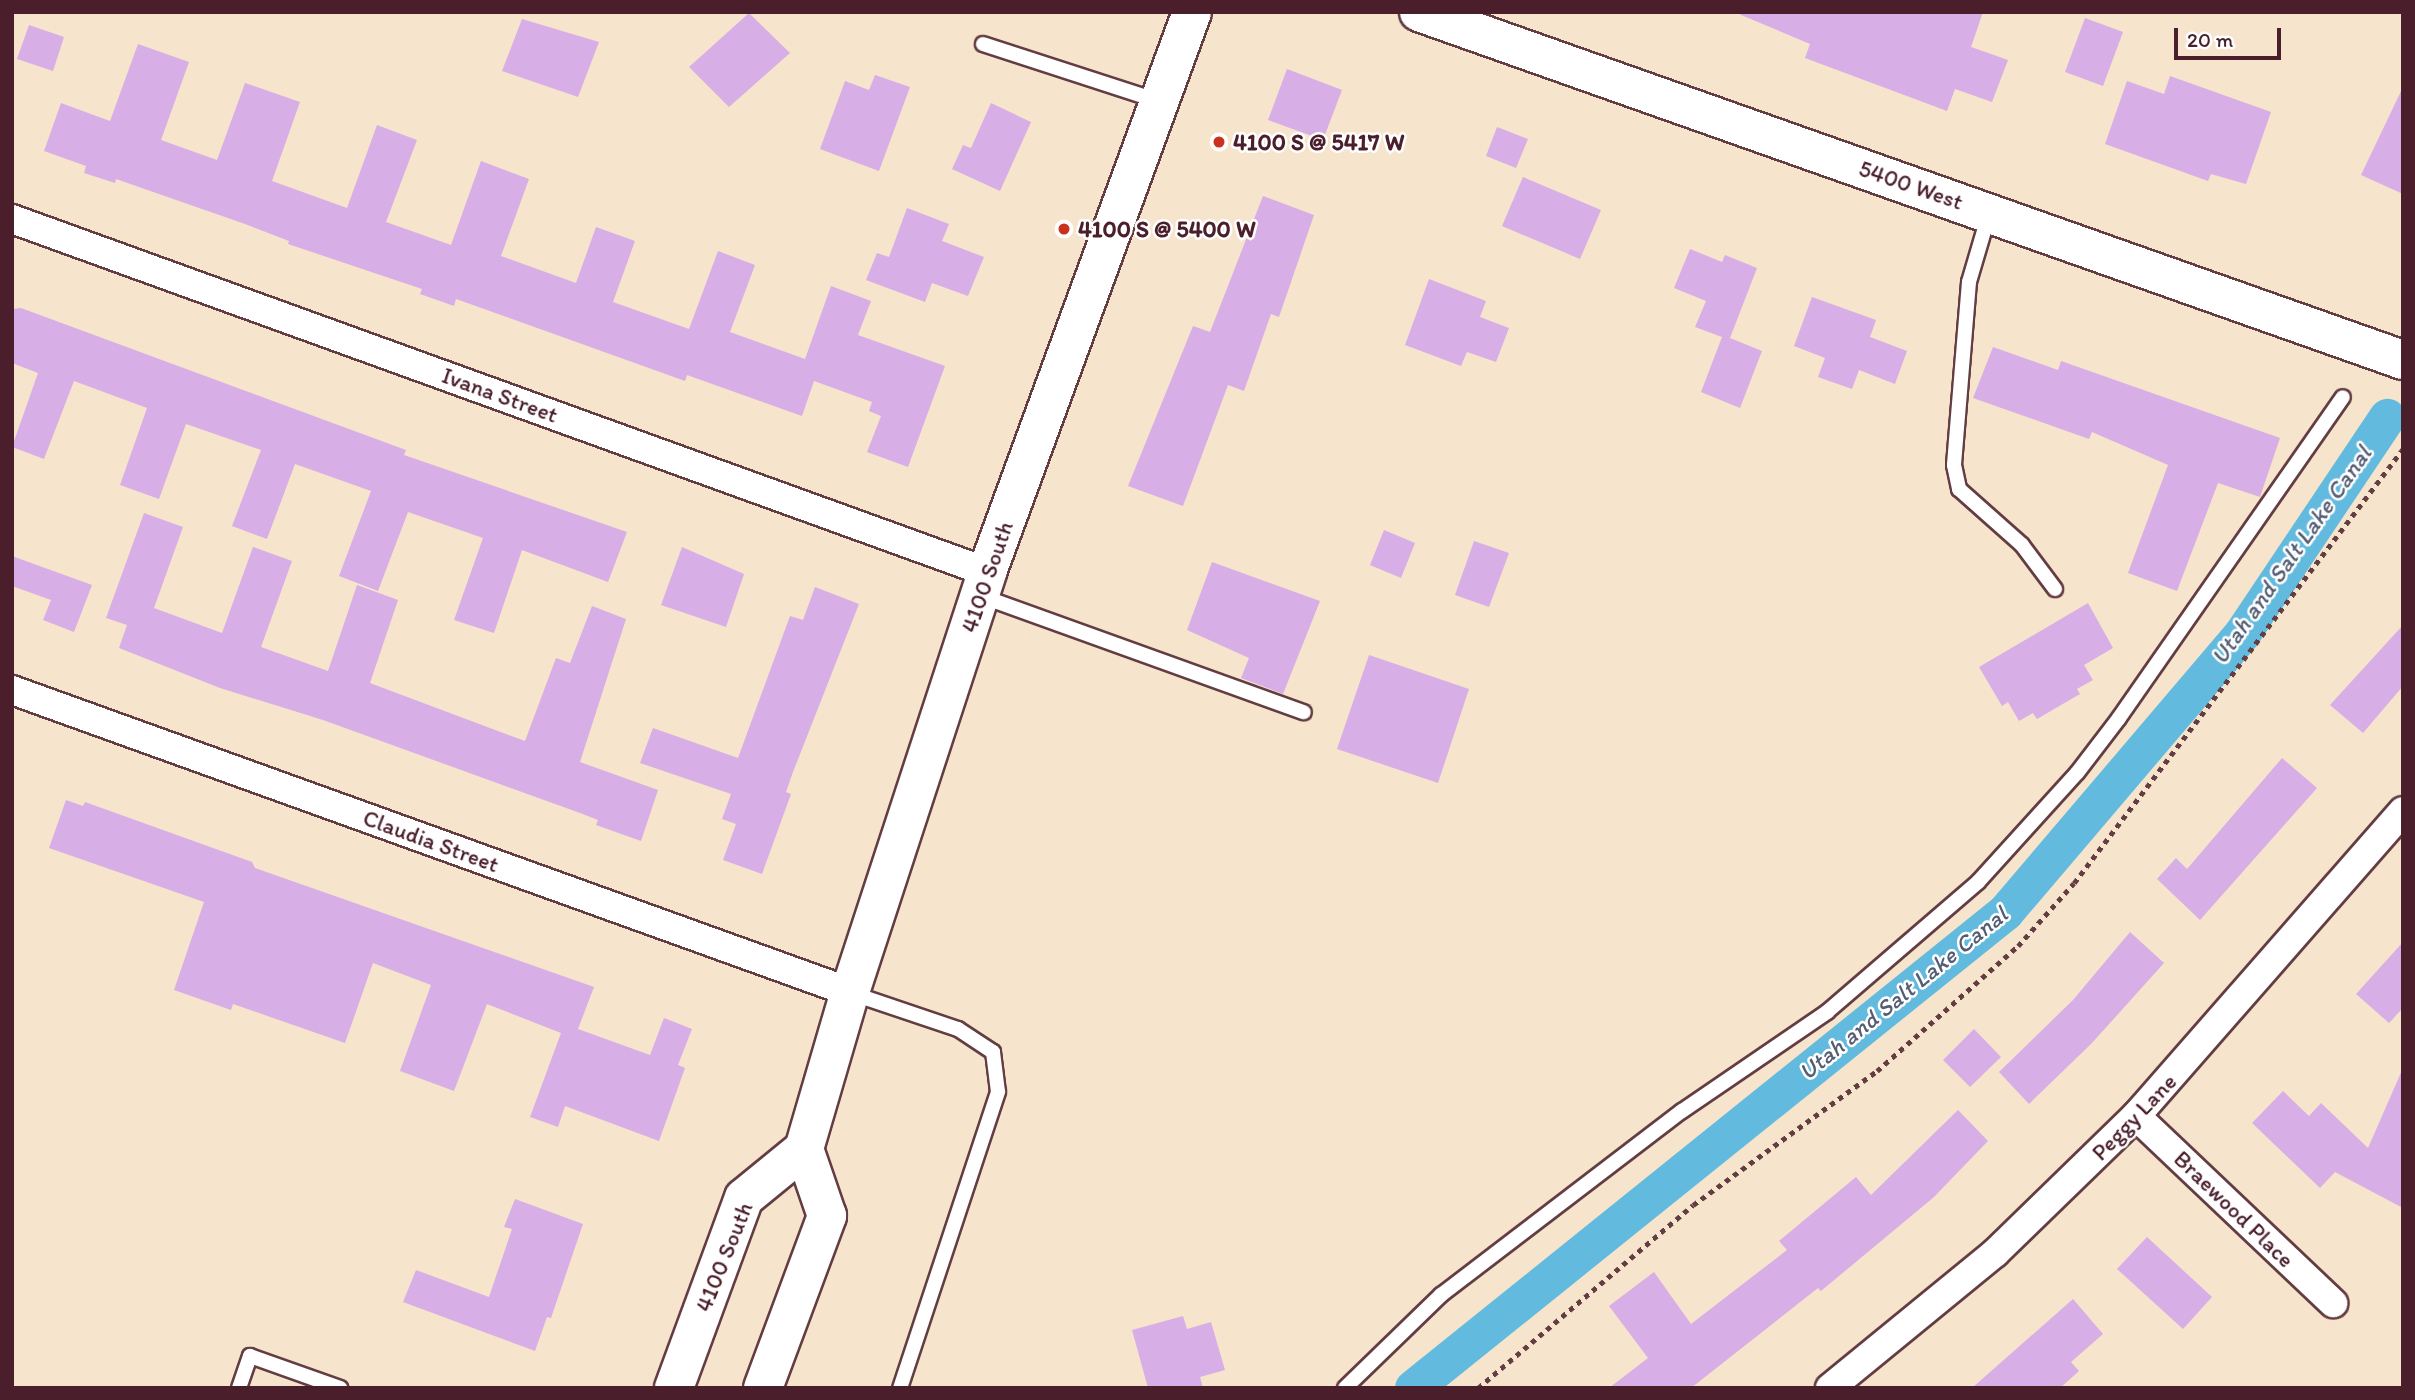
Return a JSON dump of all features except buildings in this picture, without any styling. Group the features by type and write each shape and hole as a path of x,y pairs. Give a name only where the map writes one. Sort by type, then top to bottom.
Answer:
{"main road":[{"name":"4100 South","path":"674,1388 744,1198 804,1149 850,992 983,584 1192,12"},
{"name":"5400 West","path":"1419,12 2403,360"},
{"path":"763,1388 827,1216 804,1149"}],"street":[{"name":"Ivana Street","path":"12,219 983,584"},
{"name":"Claudia Street","path":"12,690 850,992"},
{"name":"Peggy Lane","path":"1830,1388 1995,1253 2136,1116 2403,811"},
{"name":"Braewood Place","path":"2136,1116 2333,1303"}],"lane":[{"path":"983,44 1159,102"},
{"path":"1990,213 1969,282 1954,465 1959,489 2022,545 2055,589"},
{"path":"1345,1388 1441,1295 1682,1111 1827,1012 1978,882 2077,773 2343,397"},
{"path":"983,584 1304,712"},
{"path":"850,992 958,1029 993,1052 998,1092 900,1388"},
{"path":"239,1388 250,1356 335,1387"}],"path":[{"path":"1478,1388 1693,1205 1877,1071 2018,946 2074,883 2403,449"}],"waterway":[{"name":"Utah and Salt Lake Canal","path":"1413,1388 2005,912 2243,632 2387,417"}],"place":[{"name":"4100 S @ 5417 W","path":"1219,142"},
{"name":"4100 S @ 5400 W","path":"1064,229"}]}
